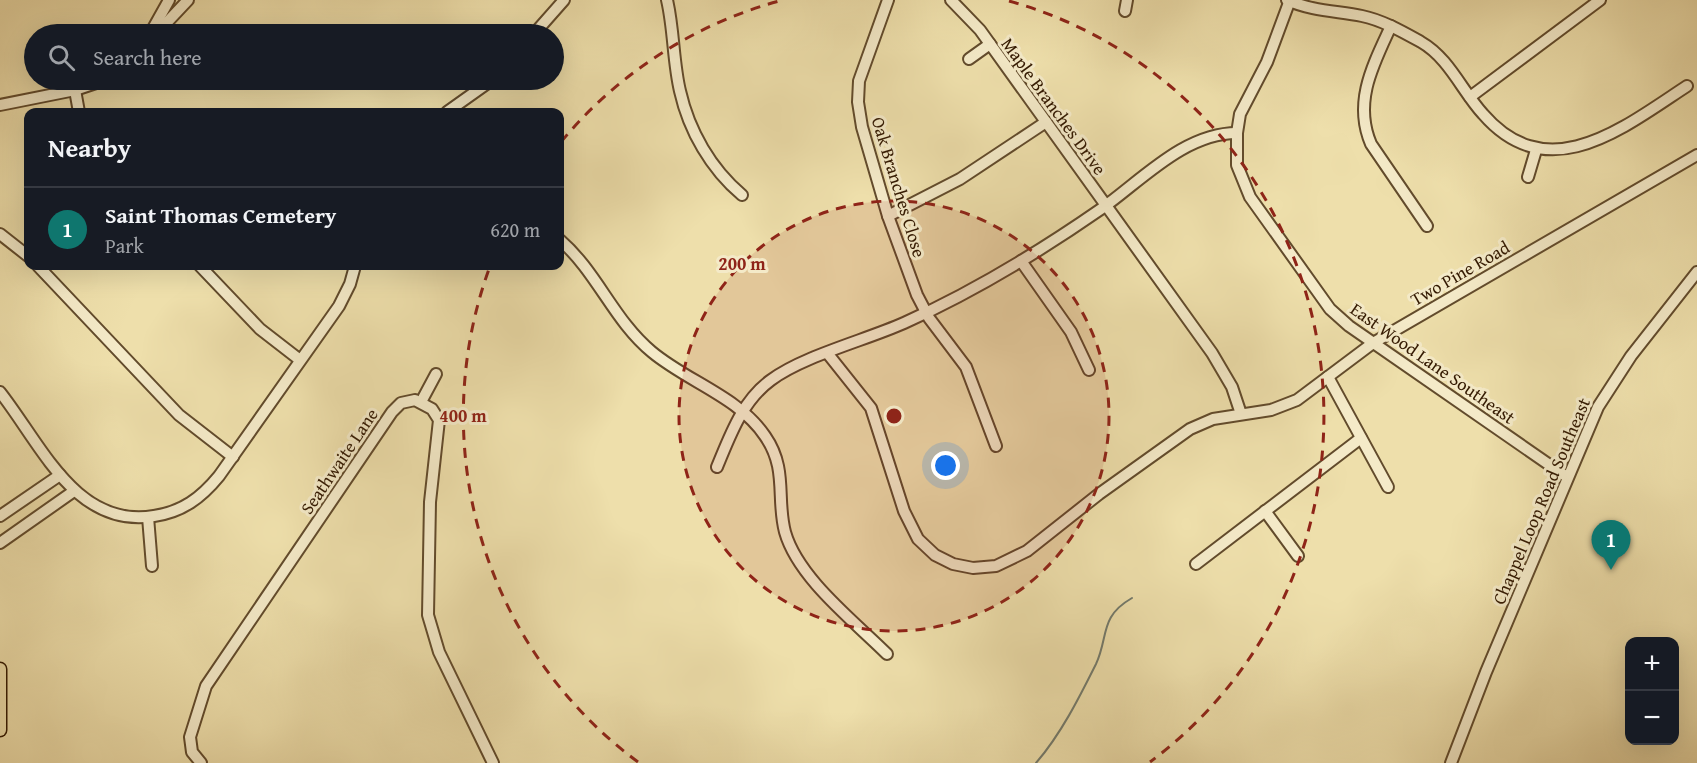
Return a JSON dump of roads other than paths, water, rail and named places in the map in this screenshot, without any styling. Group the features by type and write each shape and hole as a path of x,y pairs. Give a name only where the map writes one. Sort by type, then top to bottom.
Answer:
{"main road":[{"path":"0,669 0,730"}],"street":[{"path":"156,24 170,0"},
{"path":"165,24 188,0"},
{"path":"543,24 564,0"},
{"path":"668,0 674,28 679,90 691,126 725,180 742,195"},
{"name":"Oak Branches Close","path":"888,0 861,70 858,102 888,216 926,312 966,367 996,446"},
{"name":"Maple Branches Drive","path":"951,0 965,12 990,44 1220,365 1232,387 1241,414"},
{"path":"1289,0 1318,11 1365,16 1391,26 1423,43 1455,76 1483,115 1511,139 1536,150 1573,149 1598,141 1687,86"},
{"name":"East Wood Lane Southeast","path":"1289,0 1267,62 1240,114 1237,133 1237,165 1250,197 1330,309 1373,343 1567,477"},
{"path":"1470,97 1600,0"},
{"path":"1391,26 1368,75 1364,95 1365,130 1371,144 1427,226"},
{"path":"969,59 990,44"},
{"path":"0,105 75,90 78,108"},
{"path":"453,108 478,90"},
{"path":"888,216 968,174 1046,122"},
{"path":"717,467 743,410 771,380 926,312 1021,261 1106,206 1191,145 1217,134 1237,133"},
{"path":"1528,177 1536,150"},
{"name":"Two Pine Road","path":"828,354 871,408 913,531 935,555 964,567 986,568 1017,558 1099,494 1184,433 1213,418 1288,405 1373,343 1697,155"},
{"path":"0,234 24,253"},
{"path":"564,244 583,264 640,342 663,361 743,410 766,437 776,456 781,476 783,522 794,554 814,580 887,654"},
{"path":"1021,261 1064,322 1089,370"},
{"path":"42,270 179,415 233,457"},
{"path":"204,270 260,329 300,360"},
{"path":"0,392 74,491 104,511 124,517 148,518 171,513 193,502 209,488 233,457 339,306 354,270"},
{"name":"Chappel Loop Road Southeast","path":"1451,763 1486,672 1588,429 1614,380 1697,272"},
{"path":"436,374 421,402 432,409 440,425 429,502 427,589 430,626 439,652 493,763"},
{"path":"1328,377 1388,487"},
{"name":"Seathwaite Lane","path":"201,763 192,752 190,737 211,678 392,412 408,400 421,402"},
{"path":"1196,564 1361,438"},
{"path":"0,516 60,475"},
{"path":"0,543 74,491"},
{"path":"1265,511 1298,556"},
{"path":"148,518 152,566"}],"waterway":[{"path":"1036,763 1061,728 1083,690 1100,654 1106,628 1114,612 1132,598"}],"place":[{"name":"Saint Thomas Cemetery","path":"1611,570"}]}
